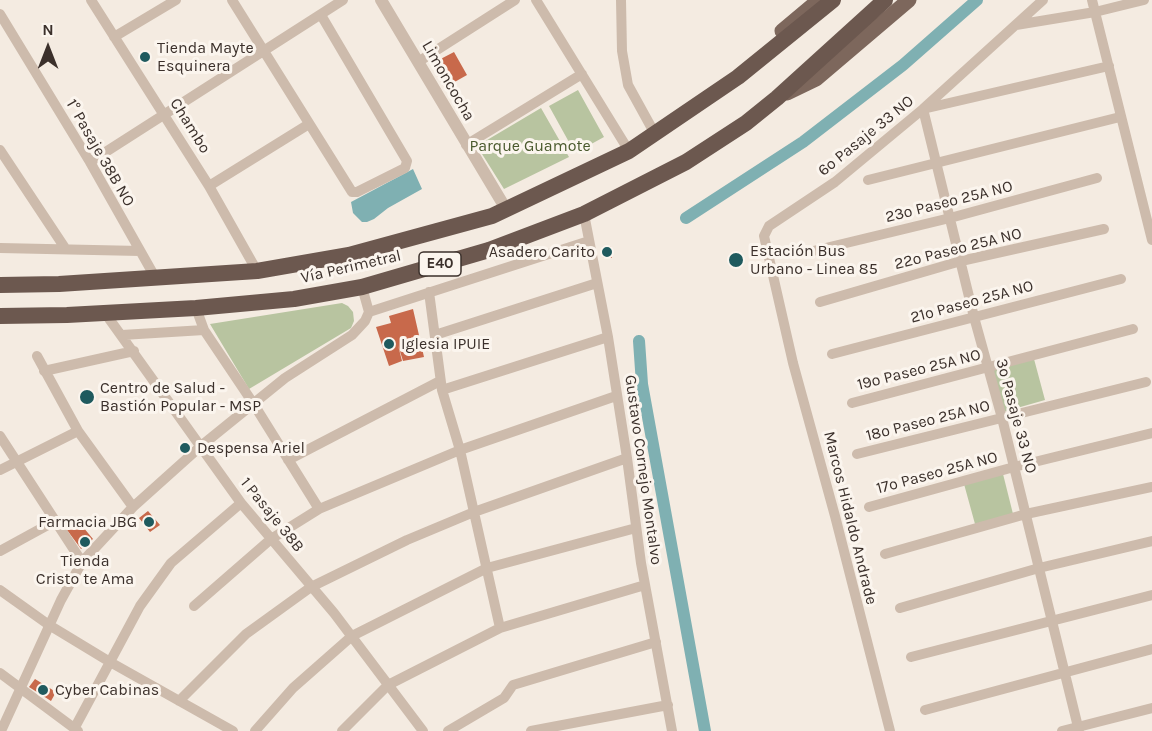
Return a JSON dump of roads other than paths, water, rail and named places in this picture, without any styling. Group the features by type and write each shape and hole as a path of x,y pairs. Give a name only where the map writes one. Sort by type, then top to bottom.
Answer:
{"highway":[{"name":"Vía Perimetral","path":"0,285 58,284 257,271 349,255 492,216 629,151 738,77 833,0"},
{"name":"Vía Perimetral","path":"0,316 196,308 294,299 362,286 489,250 584,214 686,162 746,123 777,98 885,0"}],"main road":[{"name":"Vía Perimetral","path":"738,77 754,54 819,0"},
{"name":"Vía Perimetral","path":"777,98 816,79 909,0"}],"street":[{"name":"Chambo","path":"91,0 165,113 257,271"},
{"path":"114,37 176,0"},
{"path":"232,0 352,192 357,192 405,168 407,162 321,15"},
{"path":"90,162 343,0"},
{"name":"Limoncocha","path":"381,0 506,209"},
{"path":"418,62 515,0"},
{"path":"536,0 629,151"},
{"path":"621,0 624,68 628,85 655,134"},
{"name":"6º Pasaje 33 NO","path":"780,313 764,236 769,226 835,182 922,109 1043,0"},
{"path":"1092,0 1152,240"},
{"path":"1016,25 1095,12 1144,0"},
{"name":"1° Pasaje 38B NO","path":"0,14 90,162 154,277"},
{"path":"922,109 1108,66"},
{"path":"466,145 582,74"},
{"name":"3º Pasaje 33 NO","path":"922,109 934,164 1002,418 1078,729"},
{"path":"868,180 1120,117"},
{"path":"209,186 309,124"},
{"path":"0,150 65,248"},
{"name":"23º Paseo 25A NO","path":"809,252 950,218 1097,178"},
{"name":"Gustavo Cornejo Montalvo","path":"584,214 608,337 645,585 672,731"},
{"name":"22º Paseo 25A NO","path":"820,302 961,261 1104,229"},
{"path":"369,312 589,241"},
{"path":"0,248 140,251"},
{"name":"21º Paseo 25A NO","path":"832,354 1121,279"},
{"path":"435,335 597,282"},
{"path":"1,731 60,600 82,562 133,507 201,446 285,378 352,335 365,321 369,312 362,286"},
{"path":"429,292 441,385 460,450 500,628"},
{"path":"196,308 204,330 319,509"},
{"name":"1 Pasaje 38B","path":"105,313 242,503 352,636 423,731"},
{"name":"Marcos Hidaldo Andrade","path":"780,313 890,731"},
{"name":"19º Paseo 25A NO","path":"852,403 1133,329"},
{"path":"122,335 204,330"},
{"path":"288,460 441,385 608,337"},
{"path":"44,370 134,351"},
{"path":"37,356 78,431 133,507"},
{"name":"18º Paseo 25A NO","path":"857,454 1146,382"},
{"path":"194,606 271,539 319,509 460,450 616,396"},
{"path":"0,470 78,431"},
{"name":"17º Paseo 25A NO","path":"869,507 1014,467 1152,433"},
{"path":"0,436 82,562"},
{"path":"179,701 246,634 311,587 407,540 474,512 627,458"},
{"path":"885,554 1026,514 1152,487"},
{"path":"0,673 76,730 140,606 171,563 242,503"},
{"path":"0,551 55,521"},
{"path":"255,731 293,688 352,636 487,568 636,528"},
{"path":"900,608 1039,568 1152,541"},
{"path":"342,731 388,685 500,628 645,585"},
{"path":"0,590 49,625 226,729"},
{"path":"911,657 1152,595"},
{"path":"448,731 504,698 513,685 656,642"},
{"path":"925,710 1152,649"},
{"path":"531,731 668,705"},
{"path":"1062,731 1078,729 1152,708"}],"water":[{"path":"413,169 422,189 367,222 362,222 353,213 351,202"}],"waterway":[{"path":"686,218 803,142 903,65 977,0"},
{"path":"639,341 642,384 705,731"}],"place":[{"name":"Tienda Mayte Esquinera","path":"145,57"},
{"name":"Asadero Carito","path":"607,252"},
{"name":"Estación Bus Urbano - Linea 85","path":"736,260"},
{"name":"Iglesia IPUIE","path":"389,344"},
{"name":"Centro de Salud - Bastión Popular - MSP","path":"87,397"},
{"name":"Despensa Ariel","path":"185,448"},
{"name":"Farmacia JBG","path":"149,522"},
{"name":"Tienda Cristo te Ama","path":"85,542"},
{"name":"Cyber Cabinas","path":"43,690"}],"park label":[{"name":"Parque Guamote","path":"530,146"}]}
